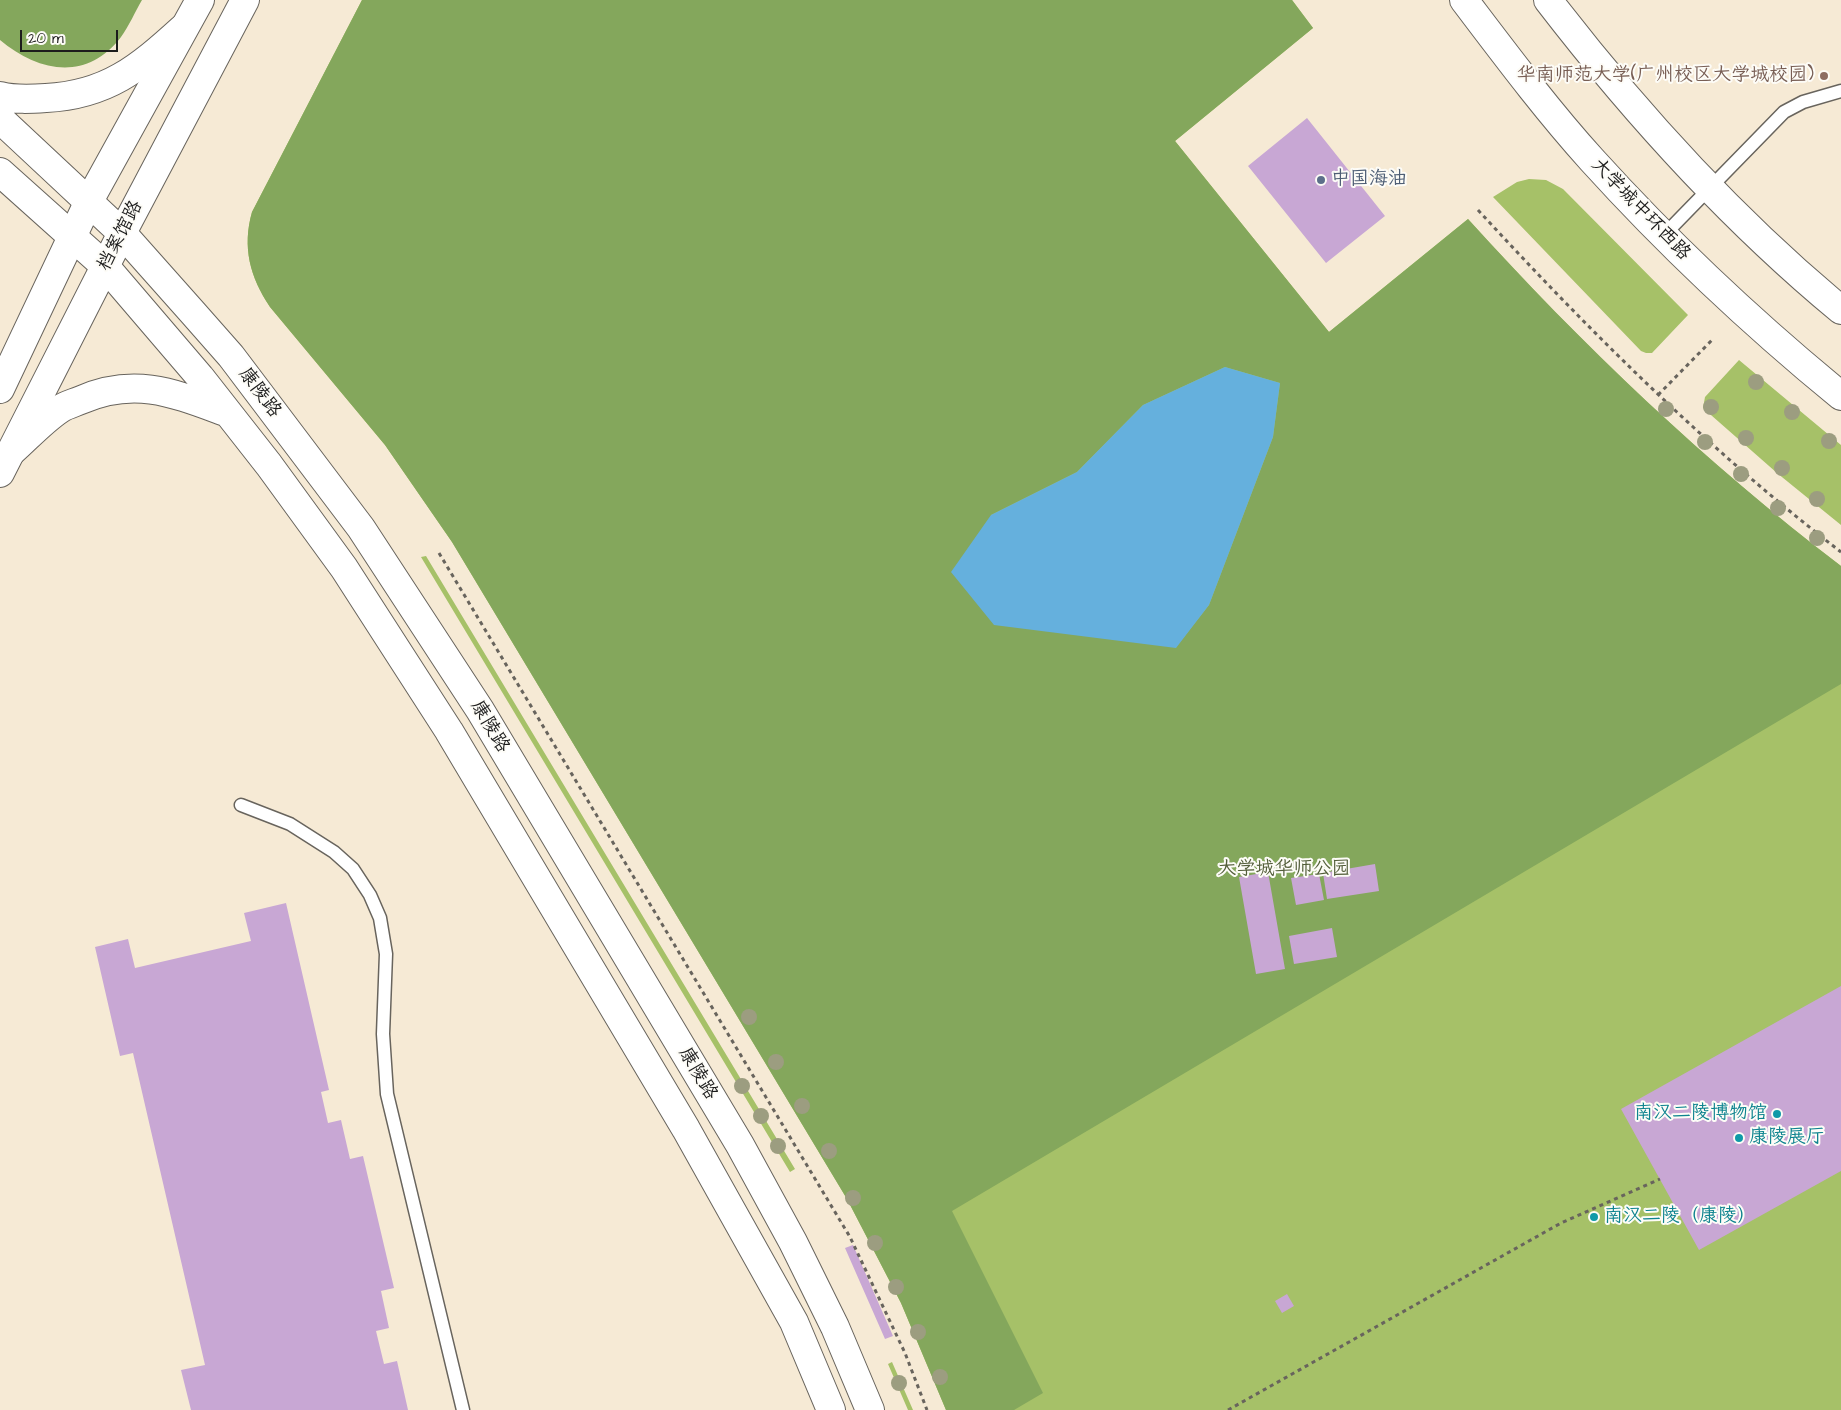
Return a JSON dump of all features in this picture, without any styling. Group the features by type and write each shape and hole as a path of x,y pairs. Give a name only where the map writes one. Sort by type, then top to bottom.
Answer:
{"street":[{"path":"0,388 89,201 200,0"},
{"name":"档案馆路","path":"5,462 122,233 245,0"},
{"name":"大学城中环西路","path":"1464,0 1542,101 1590,158 1727,298 1841,396"},
{"path":"1548,0 1640,114 1772,250 1841,310"},
{"path":"0,96 30,99 90,92 121,79 148,60 187,24"},
{"name":"康陵路","path":"0,119 122,233 231,356 355,520 480,710 740,1145 793,1242 831,1318 870,1410"},
{"name":"康陵路","path":"0,172 105,266 228,413 344,568 454,740 686,1129 759,1256 794,1322 831,1410"},
{"path":"5,462 60,409 94,394 120,388 148,388 173,393 228,413"}],"lane":[{"path":"1664,235 1784,112 1802,102 1841,91"},
{"path":"241,805 290,824 334,852 353,869 370,895 380,918 386,954 383,1034 387,1094 463,1410"}],"path":[{"path":"1478,210 1536,274 1658,395 1711,444 1841,552"},
{"path":"1658,395 1713,339"},
{"path":"439,553 836,1213 873,1283 905,1353 927,1410"},
{"path":"1228,1410 1561,1223 1660,1179"}],"green space":[{"path":"0,0 142,0 124,33 108,51 93,61 78,66 62,67 46,65 30,59 0,40"},
{"name":"大学城华师公园","path":"362,0 1292,0 1313,28 1175,141 1329,332 1468,219 1555,312 1647,401 1742,486 1841,566 1841,1410 946,1410 901,1303 847,1199 452,542 385,445 270,307 257,284 248,250 249,225 252,212"},
{"name":"大学城华师公园","path":"362,0 1292,0 1313,28 1175,141 1329,332 1468,219 1555,312 1647,401 1742,486 1841,566 1841,684 952,1211 1043,1393 1014,1410 946,1410 901,1303 847,1199 452,542 385,445 270,307 263,296 253,273 248,250 249,225 252,212","holes":["1225,367 1280,383 1273,437 1209,605 1176,647 991,515 1077,472 1143,405"]},
{"path":"1529,179 1546,180 1563,189 1688,315 1652,353 1641,351 1493,197 1517,182"},
{"path":"1739,360 1841,445 1841,525 1777,473 1703,408 1705,397"},
{"path":"426,556 795,1169 790,1172 421,557"},
{"path":"892,1362 913,1410 908,1410 888,1364"}],"water":[{"path":"1225,367 1280,383 1273,437 1209,605 1176,648 994,625 951,572 991,515 1077,472 1143,405"}],"building":[{"path":"1307,118 1385,216 1326,263 1248,166"},
{"path":"1375,864 1379,891 1327,899 1323,873"},
{"path":"1268,872 1285,969 1256,974 1239,877"},
{"path":"1319,874 1324,900 1296,905 1291,878"},
{"path":"286,903 329,1090 321,1092 328,1123 341,1120 350,1159 363,1156 394,1288 381,1291 389,1328 376,1331 384,1364 397,1361 408,1410 191,1410 181,1370 205,1365 133,1053 120,1056 95,947 128,939 135,968 251,941 244,913"},
{"path":"1332,928 1337,957 1294,964 1289,936"},
{"name":"康陵展厅","path":"1841,986 1841,1171 1699,1250 1621,1109"},
{"path":"853,1245 893,1336 885,1339 845,1248"},
{"path":"1287,1294 1294,1306 1282,1313 1275,1301"}],"place":[{"name":"华南师范大学(广州校区大学城校园)","path":"1824,76"},
{"name":"中国海油","path":"1321,180"},
{"name":"南汉二陵博物馆","path":"1777,1114"},
{"name":"康陵展厅","path":"1739,1138"},
{"name":"南汉二陵（康陵）","path":"1594,1217"}]}
